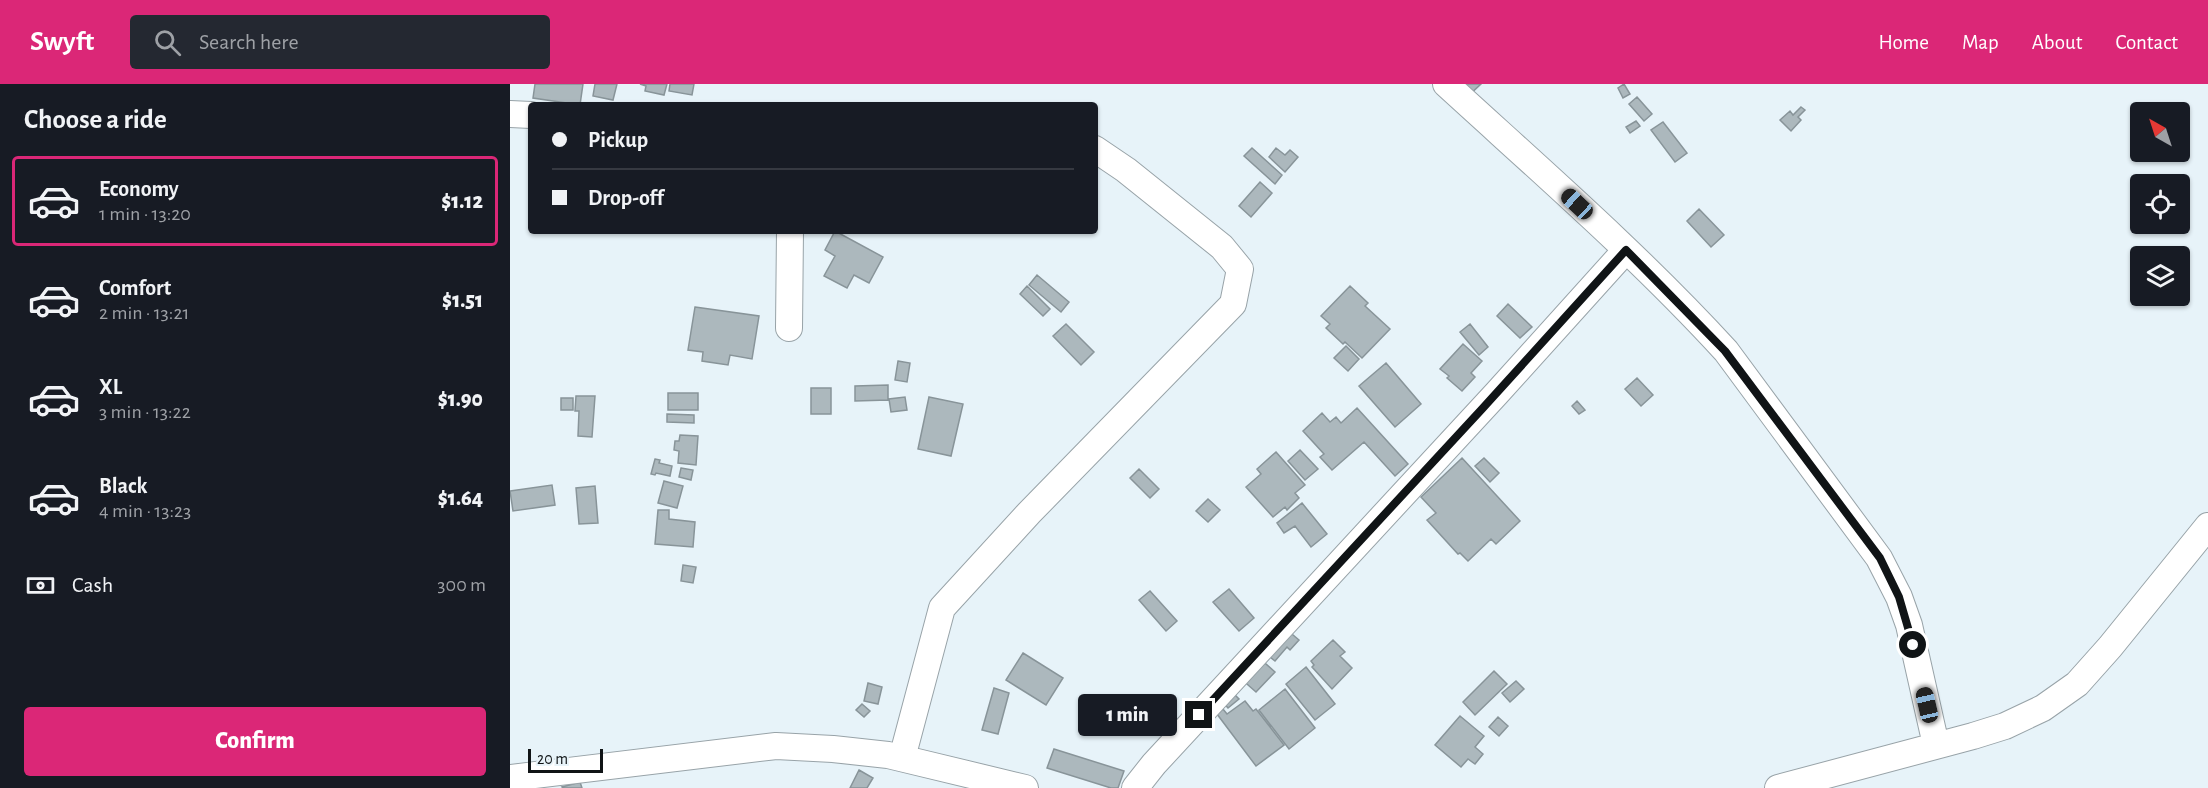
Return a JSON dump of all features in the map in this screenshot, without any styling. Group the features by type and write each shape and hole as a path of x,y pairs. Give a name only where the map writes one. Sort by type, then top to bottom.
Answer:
{"street":[{"path":"1446,84 1626,250 1725,351 1880,558 1899,597 1909,625 1936,745"},
{"path":"510,114 528,115"},
{"path":"902,758 942,609 1029,513 1233,304 1240,269 1222,247 1126,170 1098,151"},
{"path":"789,328 790,234"},
{"path":"1135,788 1154,764 1489,402 1626,250"},
{"path":"1778,788 2005,726 2043,708 2077,684 2208,526"},
{"path":"510,778 776,746 833,749 902,758 1024,788"}],"building":[{"path":"535,84 583,84 580,102 533,98"},
{"path":"595,84 617,84 613,100 593,96"},
{"path":"640,84 667,84 664,95 645,91 646,86"},
{"path":"670,84 694,84 692,95 669,91"},
{"path":"1451,84 1481,84 1465,99"},
{"path":"1624,84 1630,94 1623,98 1618,88"},
{"path":"1637,97 1652,114 1644,121 1629,104"},
{"path":"1801,107 1805,110 1798,117 1801,120 1791,131 1780,120 1790,111 1793,115"},
{"path":"1636,121 1640,126 1630,133 1626,127"},
{"path":"1663,122 1687,153 1675,162 1651,130"},
{"path":"1252,148 1282,175 1275,184 1244,156"},
{"path":"1276,148 1285,155 1290,150 1298,157 1285,172 1269,157"},
{"path":"1260,182 1272,193 1251,217 1239,206"},
{"path":"1699,209 1724,235 1711,247 1687,221"},
{"path":"833,234 841,234 883,257 869,283 854,275 847,288 824,276 835,256 825,250"},
{"path":"1037,275 1069,302 1061,312 1029,285"},
{"path":"1027,286 1050,309 1043,316 1020,294"},
{"path":"1350,286 1368,303 1365,306 1390,329 1362,358 1326,328 1330,324 1321,316"},
{"path":"1508,304 1532,327 1520,338 1497,316"},
{"path":"695,307 759,316 752,359 730,355 728,365 702,361 703,352 688,350"},
{"path":"1066,324 1094,352 1081,365 1053,336"},
{"path":"1470,324 1488,347 1479,355 1460,332"},
{"path":"1463,344 1482,361 1471,373 1475,377 1462,391 1440,369"},
{"path":"1346,346 1359,359 1348,371 1334,358"},
{"path":"898,361 910,363 907,382 895,380"},
{"path":"1386,363 1421,404 1395,427 1359,386"},
{"path":"1637,378 1653,395 1641,406 1625,389"},
{"path":"888,385 888,400 855,401 855,386"},
{"path":"811,388 831,388 831,414 811,414"},
{"path":"668,393 698,393 698,410 668,410"},
{"path":"576,396 595,396 592,437 578,436 579,411 575,411"},
{"path":"905,397 907,410 891,412 889,399"},
{"path":"929,397 963,404 951,456 918,449"},
{"path":"561,398 573,398 573,410 561,410"},
{"path":"1577,401 1585,410 1579,414 1572,406"},
{"path":"1357,408 1408,464 1395,476 1364,442 1332,470 1320,457 1324,454 1303,431 1322,413 1330,422 1336,417 1341,423"},
{"path":"667,414 694,415 694,423 667,422"},
{"path":"680,435 698,436 696,465 678,463 679,451 674,450 675,441 679,441"},
{"path":"1300,450 1318,469 1305,480 1288,461"},
{"path":"1276,452 1305,485 1295,493 1299,498 1287,510 1285,507 1273,517 1246,487 1261,474 1257,469"},
{"path":"1462,458 1520,521 1496,544 1491,539 1468,561 1460,553 1458,554 1427,520 1436,513 1421,497"},
{"path":"1484,458 1499,473 1490,482 1475,466"},
{"path":"655,459 660,460 659,463 672,466 670,476 651,474"},
{"path":"681,468 693,470 691,480 679,477"},
{"path":"1139,469 1159,489 1150,498 1130,478"},
{"path":"664,481 683,486 677,508 658,503"},
{"path":"552,485 555,505 513,511 510,491"},
{"path":"595,486 598,523 579,524 576,488"},
{"path":"1208,499 1220,510 1208,522 1196,511"},
{"path":"1302,503 1327,534 1311,547 1295,526 1284,533 1277,523"},
{"path":"658,510 669,510 669,519 695,522 693,547 655,544"},
{"path":"683,565 696,567 693,583 681,581"},
{"path":"1229,589 1254,618 1239,631 1213,602"},
{"path":"1150,591 1177,621 1166,631 1139,600"},
{"path":"1286,629 1299,640 1290,650 1287,647 1275,661 1265,653"},
{"path":"1333,640 1345,652 1340,656 1352,668 1332,689 1312,667 1314,665 1311,661"},
{"path":"1023,653 1063,678 1046,705 1006,680"},
{"path":"1258,657 1275,672 1256,692 1239,677"},
{"path":"1306,667 1335,704 1315,720 1286,684"},
{"path":"1494,671 1507,684 1475,715 1463,702"},
{"path":"1516,681 1524,689 1510,702 1502,693"},
{"path":"868,683 882,687 878,704 864,701"},
{"path":"994,688 1009,693 998,734 982,730"},
{"path":"1285,689 1315,728 1289,749 1259,710"},
{"path":"1231,691 1239,699 1228,708 1221,700"},
{"path":"1245,701 1253,711 1256,709 1284,745 1256,766 1217,714 1223,709 1227,714"},
{"path":"862,704 870,711 864,717 856,710"},
{"path":"1460,716 1484,736 1475,747 1483,754 1475,764 1468,759 1461,767 1435,745"},
{"path":"1498,717 1508,726 1499,736 1489,727"},
{"path":"1054,749 1124,771 1118,788 1111,788 1047,768"},
{"path":"859,770 873,778 867,788 850,788"},
{"path":"580,782 582,788 562,787"}],"route":[{"path":"1199,715 1626,250 1725,351 1880,558 1899,597 1913,645"}]}
